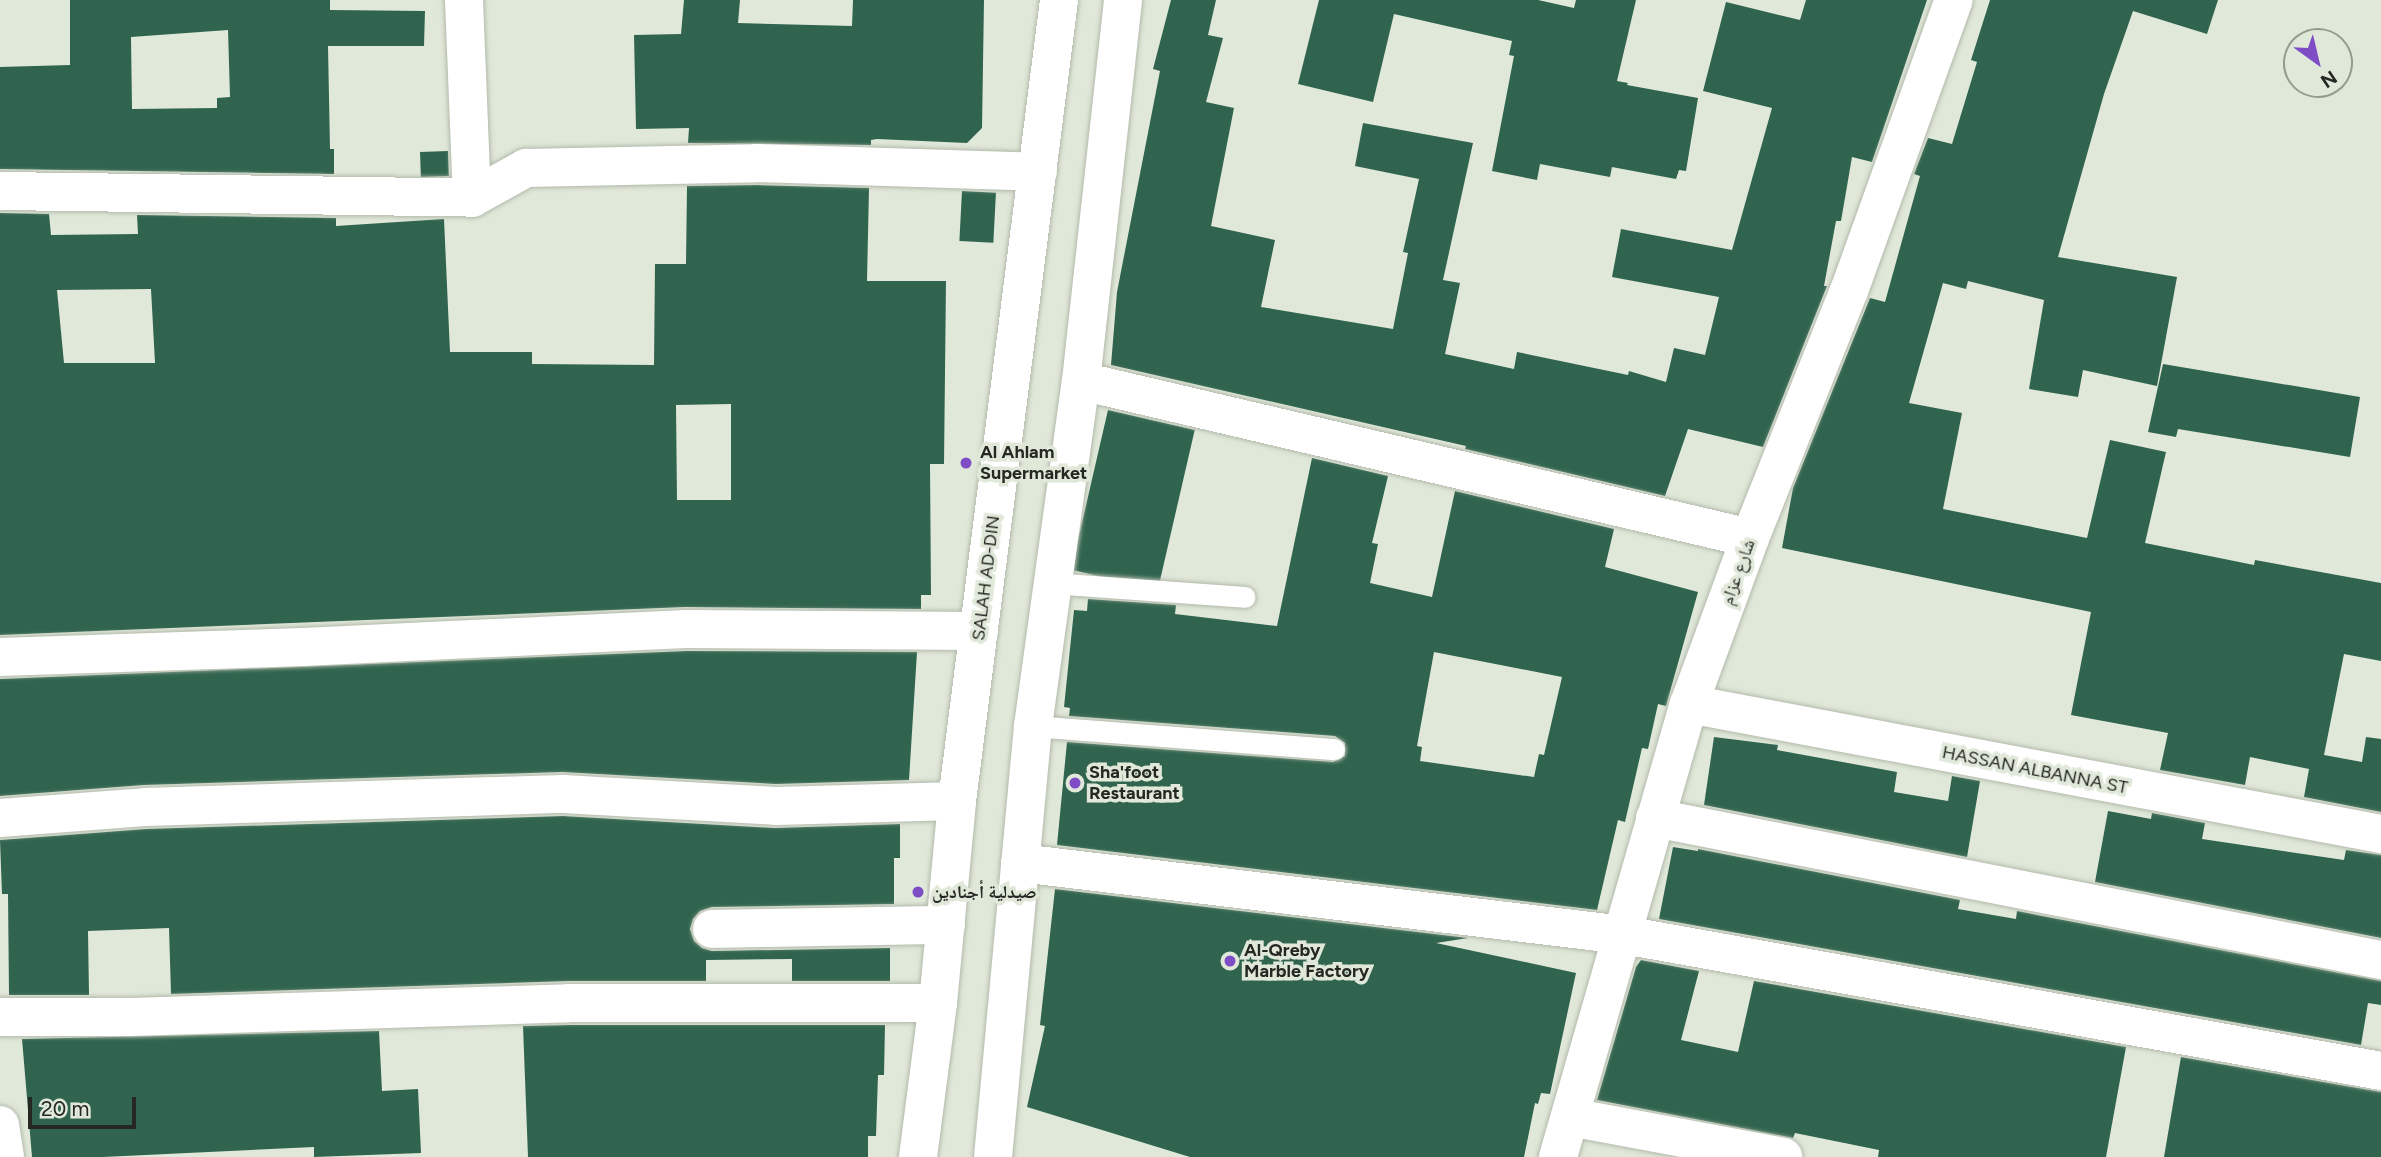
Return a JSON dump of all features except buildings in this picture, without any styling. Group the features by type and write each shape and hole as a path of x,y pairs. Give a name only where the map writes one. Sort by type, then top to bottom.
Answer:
{"main road":[{"path":"464,0 472,198"},
{"name":"SALAH AD-DIN","path":"918,1157 938,1003 957,802 1059,0"},
{"path":"993,1157 1032,726 1081,381 1123,0"},
{"name":"شارع عزام","path":"1558,1157 1689,704 1750,538 1849,291 1954,0"},
{"path":"0,191 472,198 526,167 757,163 1038,172"},
{"path":"1081,381 1750,538"},
{"path":"0,657 317,647 686,629 979,631"},
{"name":"HASSAN ALBANNA ST","path":"1689,704 2381,834"},
{"path":"0,818 145,807 563,794 776,806 957,802"},
{"path":"1655,818 2381,960"},
{"path":"1020,863 1624,935 2381,1071"},
{"path":"712,929 946,925"},
{"path":"0,1017 131,1017 569,1003 938,1003"},
{"path":"1570,1117 1783,1157"},
{"path":"0,1125 5,1157"}],"lane":[{"path":"1051,583 1244,597"},
{"path":"1032,726 1334,749"}],"place":[{"name":"Al Ahlam Supermarket","path":"966,463"},
{"name":"Sha'foot Restaurant","path":"1075,783"},
{"name":"صيدلية أجنادين","path":"918,892"},
{"name":"Al-Qreby Marble Factory","path":"1230,961"}]}
